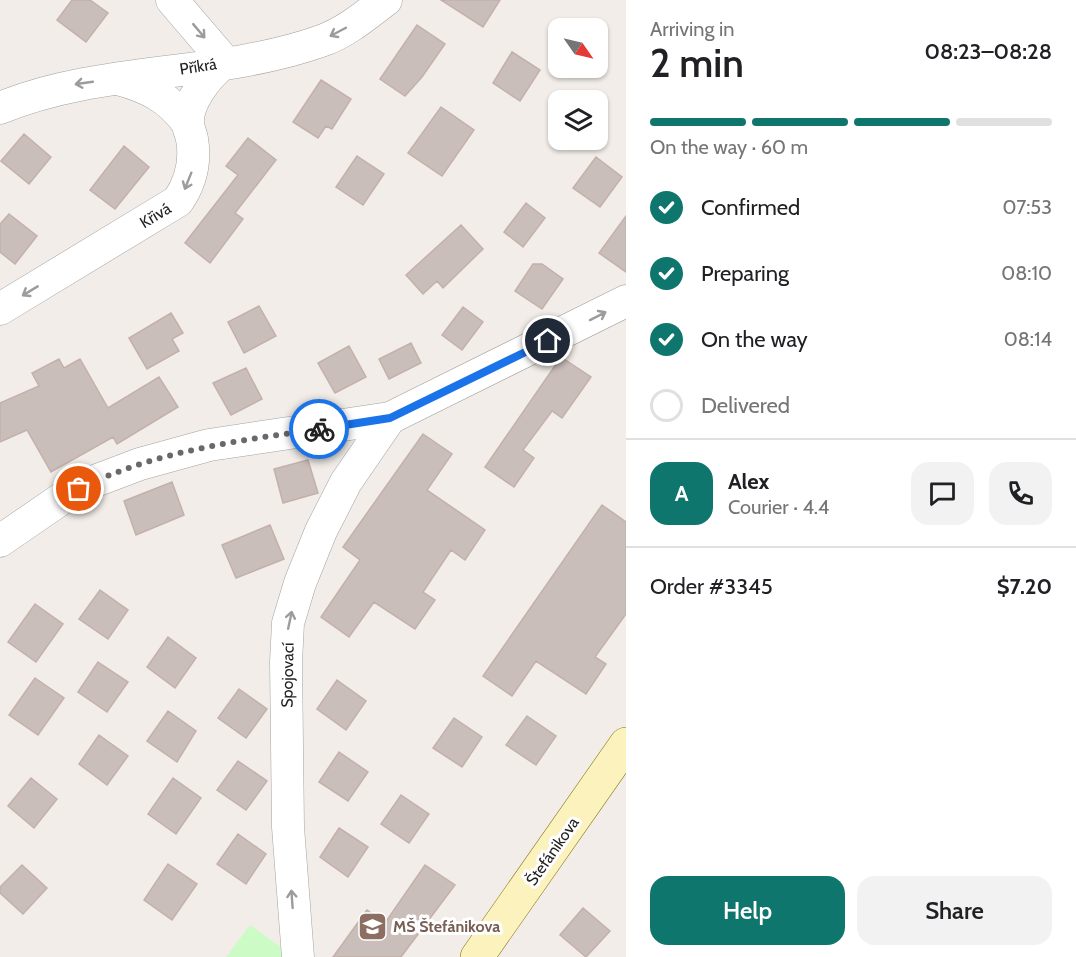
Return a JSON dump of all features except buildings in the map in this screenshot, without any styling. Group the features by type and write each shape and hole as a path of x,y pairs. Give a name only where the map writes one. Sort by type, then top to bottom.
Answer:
{"street":[{"path":"172,0 225,62"},
{"name":"Příkrá","path":"0,108 30,96 68,86 286,51 322,40 350,26 386,0"},
{"name":"Křivá","path":"0,309 178,201 192,171 194,151 188,124 193,105 203,84 225,62"},
{"path":"117,79 144,86 161,95 178,110 188,124"},
{"path":"0,541 64,497 95,481 140,464 209,446 390,418 626,301"},
{"name":"Spojovací","path":"298,957 288,827 286,662 288,623 300,583 321,531 346,482 390,418"},
{"name":"Štefánikova","path":"477,957 626,744"}],"green space":[{"path":"250,925 289,953 290,957 226,957"}],"way so far":[{"path":"79,489 140,464 209,446 319,429"}],"place":[{"name":"MŠ Štefánikova","path":"372,926"}],"route":[{"path":"319,429 390,418 548,341"}]}
